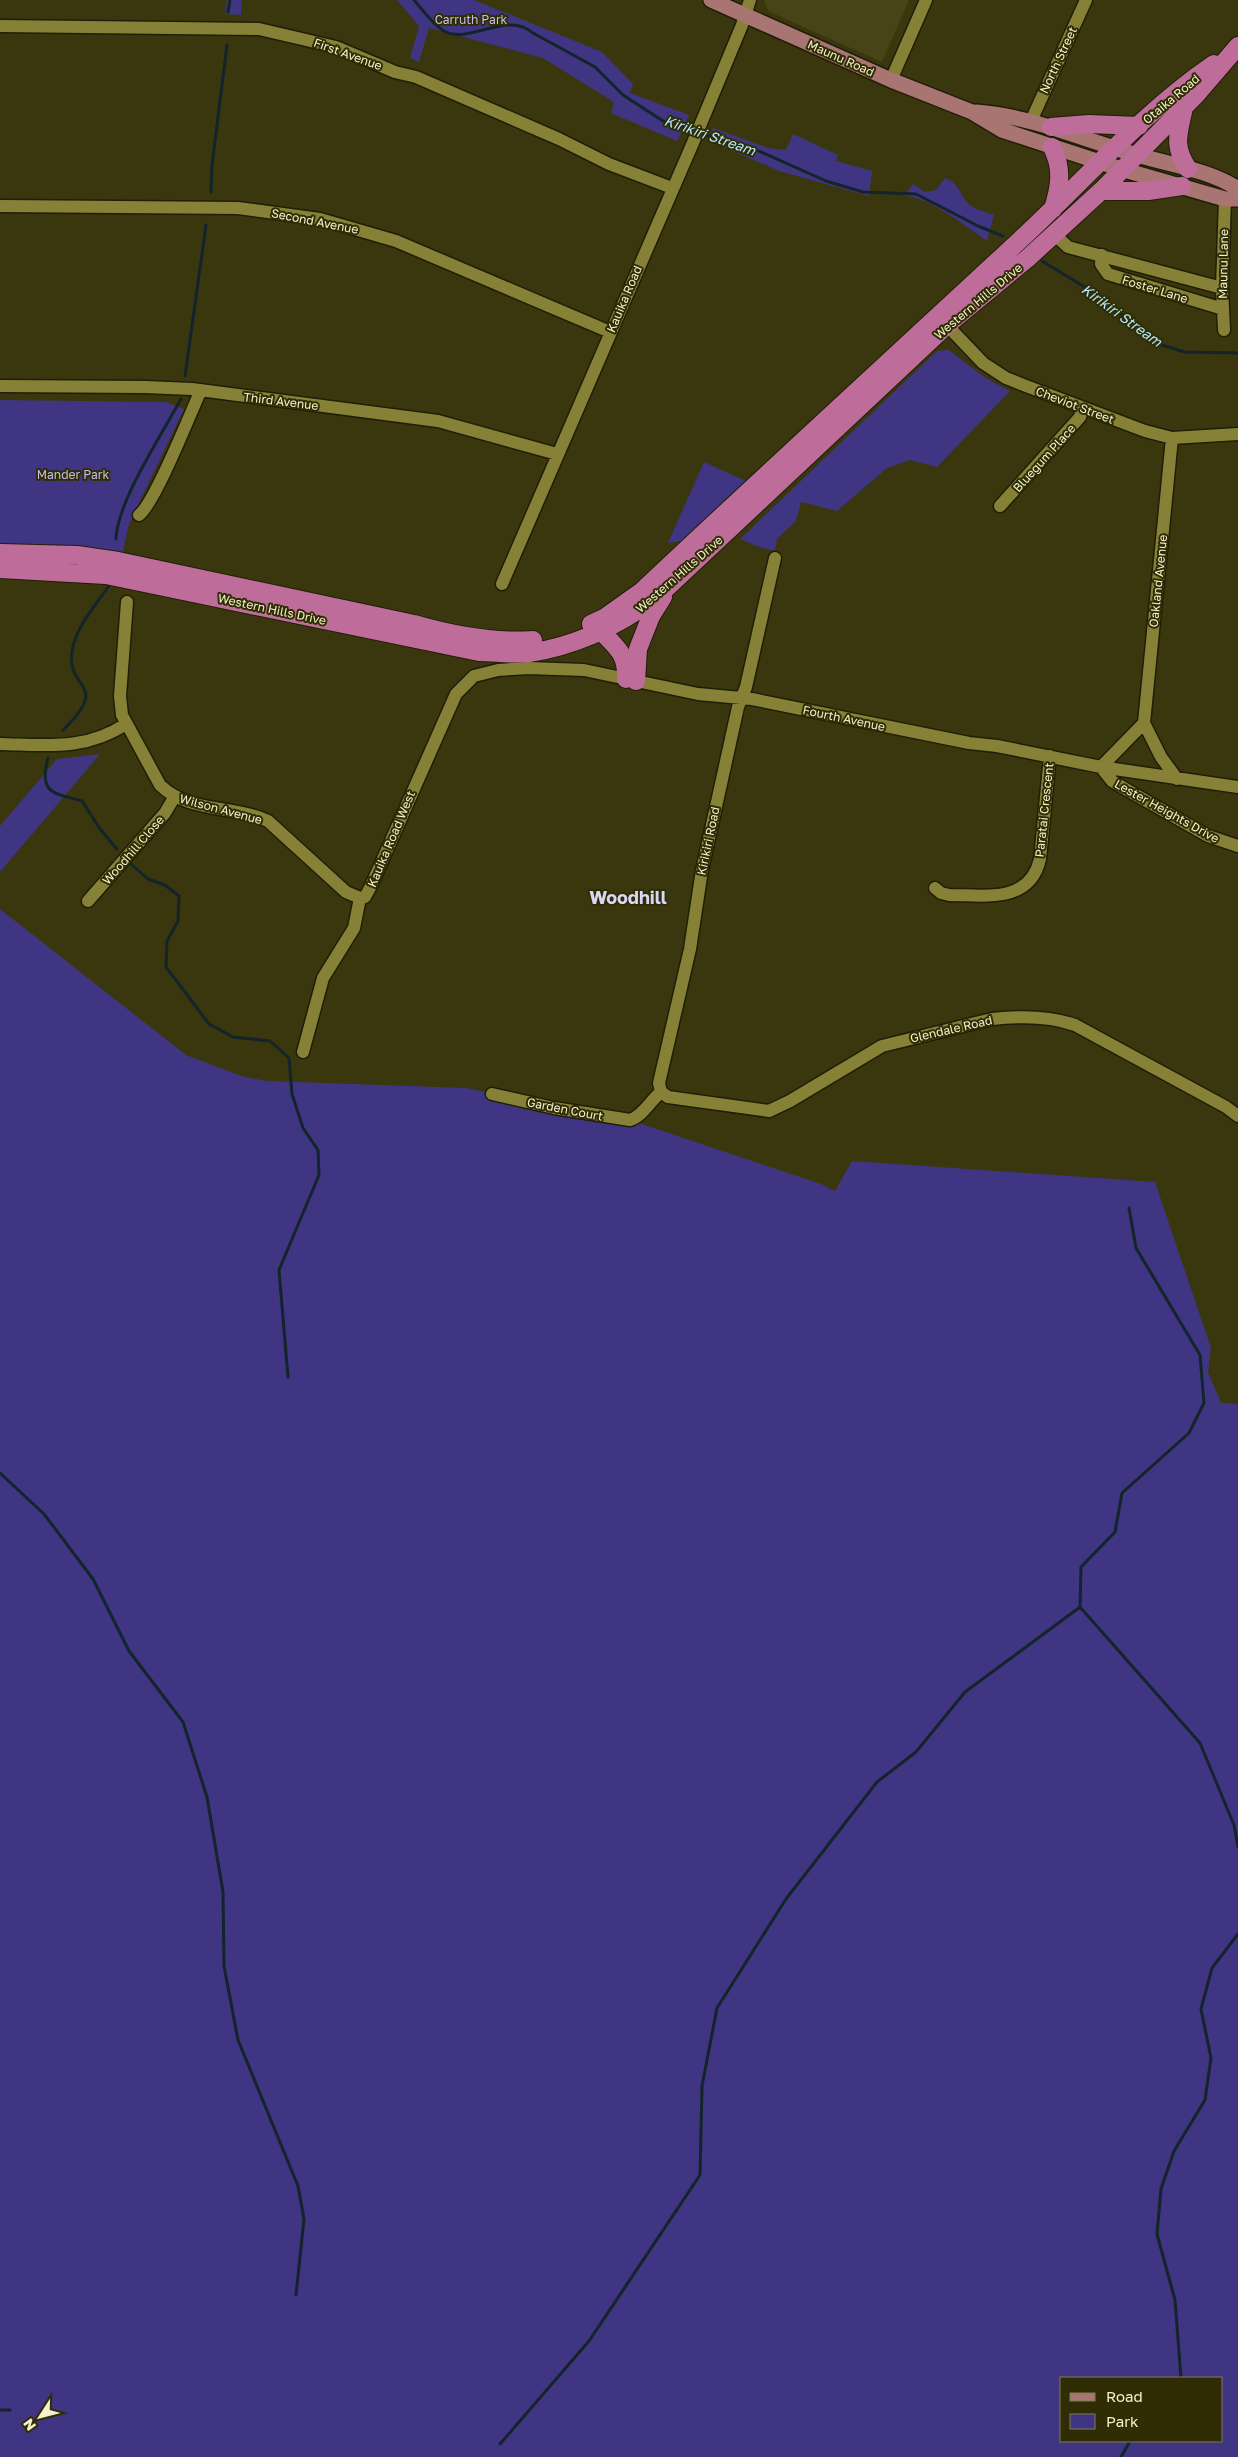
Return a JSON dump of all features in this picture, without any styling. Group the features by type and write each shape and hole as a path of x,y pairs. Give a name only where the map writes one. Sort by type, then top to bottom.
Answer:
{"highway":[{"name":"Otaika Road","path":"1136,155 1184,107 1234,50"},
{"name":"Otaika Road","path":"1116,149 1138,126 1189,82 1234,50"},
{"path":"1184,107 1177,143 1179,154 1188,169"},
{"path":"1051,127 1089,124 1138,126"},
{"path":"1052,147 1060,171 1059,187 1053,209"},
{"name":"Western Hills Drive","path":"0,569 106,575 479,652 528,653 560,647 602,632 637,612 668,587 833,423 942,320 1116,149"},
{"name":"Western Hills Drive","path":"942,320 1054,234 1136,155"},
{"path":"1101,190 1148,191 1182,186"},
{"name":"Western Hills Drive","path":"0,553 85,556 404,622 451,635 515,642 542,639 568,634 604,618 642,591 833,423"},
{"path":"631,680 643,635 668,587"},
{"path":"602,632 621,651 626,660 631,680"}],"main road":[{"name":"Maunu Road","path":"711,0 890,80 972,112 1002,130 1102,163 1232,199"},
{"name":"Maunu Road","path":"972,112 999,114 1031,121 1116,149 1188,169 1238,189"}],"street":[{"name":"Kauika Road","path":"502,584 672,188 704,118 750,0"},
{"path":"890,80 926,0"},
{"name":"North Street","path":"1031,121 1086,0"},
{"name":"First Avenue","path":"0,26 244,28 308,39 336,47 395,72 416,77 559,139 609,164 672,188"},
{"name":"Maunu Lane","path":"1224,330 1222,288 1232,199"},
{"name":"Second Avenue","path":"0,206 212,207 320,219 396,241 610,332"},
{"name":"Foster Lane","path":"1054,234 1068,246 1222,288"},
{"name":"Foster Lane","path":"1102,255 1101,264 1108,274 1223,309"},
{"name":"Cheviot Street","path":"942,320 972,353 999,374 1083,408 1145,431 1172,438 1238,434"},
{"name":"Third Avenue","path":"0,386 144,386 201,390 438,421 557,454"},
{"path":"139,515 146,509 159,484 201,390"},
{"name":"Bluegum Place","path":"1000,506 1080,417 1083,408"},
{"name":"Oakland Avenue","path":"1144,723 1172,438"},
{"name":"Kirikiri Road","path":"660,1092 659,1083 690,950 702,870 740,699 746,687 775,558"},
{"name":"Wilson Avenue","path":"127,602 120,696 126,724 160,785 175,796 195,803 254,815 268,821 346,892 352,897 360,898"},
{"name":"Fourth Avenue","path":"466,682 485,672 528,668 584,670 698,694 752,699 969,743 1050,756 1101,767 1238,787"},
{"name":"Kauika Road West","path":"303,1052 322,978 354,928 360,898 365,896 371,886 445,714 456,694 466,682"},
{"path":"1101,767 1144,723 1161,757 1177,779"},
{"path":"0,744 55,746 83,744 126,724"},
{"name":"Paratai Crescent","path":"935,888 941,893 949,895 1005,894 1016,891 1031,879 1038,869 1040,859 1050,756"},
{"name":"Lester Heights Drive","path":"1101,767 1112,781 1122,787 1208,836 1238,846"},
{"name":"Woodhill Close","path":"88,901 165,813 175,796"},
{"name":"Glendale Road","path":"660,1092 668,1097 769,1111 790,1101 882,1046 992,1019 1062,1020 1075,1025 1218,1102 1238,1116"},
{"name":"Garden Court","path":"492,1094 554,1108 625,1120 638,1117 660,1092"}],"shaded area":[{"path":"764,0 909,0 882,62 768,11"}],"green space":[{"path":"227,0 242,0 241,15 225,14"},
{"name":"Carruth Park","path":"397,0 474,0 602,52 633,84 630,93 689,115 677,141 611,113 614,102 543,58 429,28 419,62 410,58 419,26"},
{"path":"713,128 768,148 786,150 793,134 838,155 836,161 872,171 869,196 779,171 708,140"},
{"path":"945,178 954,183 970,205 978,210 994,215 987,241 925,201 904,196 913,184 925,192 936,190"},
{"path":"949,350 984,377 1010,391 937,467 910,460 887,468 837,511 801,502 796,521 777,539 775,551 740,539 937,351"},
{"name":"Mander Park","path":"0,400 166,402 184,409 129,524 122,555 0,546"},
{"path":"704,462 746,481 683,541 668,543"},
{"path":"100,754 0,872 0,826 57,759"},
{"path":"0,909 186,1055 244,1077 268,1081 466,1088 636,1122 821,1184 835,1191 852,1161 1155,1182 1211,1348 1208,1372 1221,1403 1238,1404 1238,2457 0,2457"}],"waterway":[{"path":"228,12 230,0"},
{"name":"Kirikiri Stream","path":"414,0 436,25 444,31 454,34 465,34 500,26 512,25 523,27 595,67 623,95 663,121 694,131"},
{"path":"211,192 212,165 227,45"},
{"name":"Kirikiri Stream","path":"700,133 740,148 752,148 826,181 863,192 916,194 978,226 1003,236"},
{"path":"185,376 206,225"},
{"name":"Kirikiri Stream","path":"1042,261 1093,292 1159,344 1184,352 1238,353"},
{"path":"116,539 118,524 132,488 181,399"},
{"path":"63,730 77,714 84,703 86,695 72,665 74,643 87,616 110,584"},
{"path":"48,758 45,770 47,786 57,794 82,801 100,829 117,849"},
{"path":"131,864 148,879 165,885 179,896 178,921 167,941 166,967 209,1024 233,1037 270,1041 289,1058 292,1094 303,1128 318,1150 319,1175 279,1270 288,1377"},
{"path":"1129,1208 1136,1248 1200,1355 1204,1403 1189,1433 1122,1493 1115,1532 1081,1567 1080,1607 1200,1743 1234,1825 1238,1847"},
{"path":"0,1473 44,1514 93,1579 129,1651 183,1722 207,1797 223,1892 224,1966 238,2040 298,2186 304,2219 296,2295"},
{"path":"500,2444 589,2341 700,2175 702,2086 717,2008 786,1899 877,1782 916,1752 965,1692 1080,1607"},
{"path":"1181,2377 1175,2300 1157,2234 1161,2189 1174,2151 1205,2100 1211,2058 1201,2009 1212,1968 1238,1934"},
{"path":"0,2410 10,2410"},
{"path":"1121,2457 1129,2442"}],"district":[{"name":"Woodhill","path":"628,897"}]}
